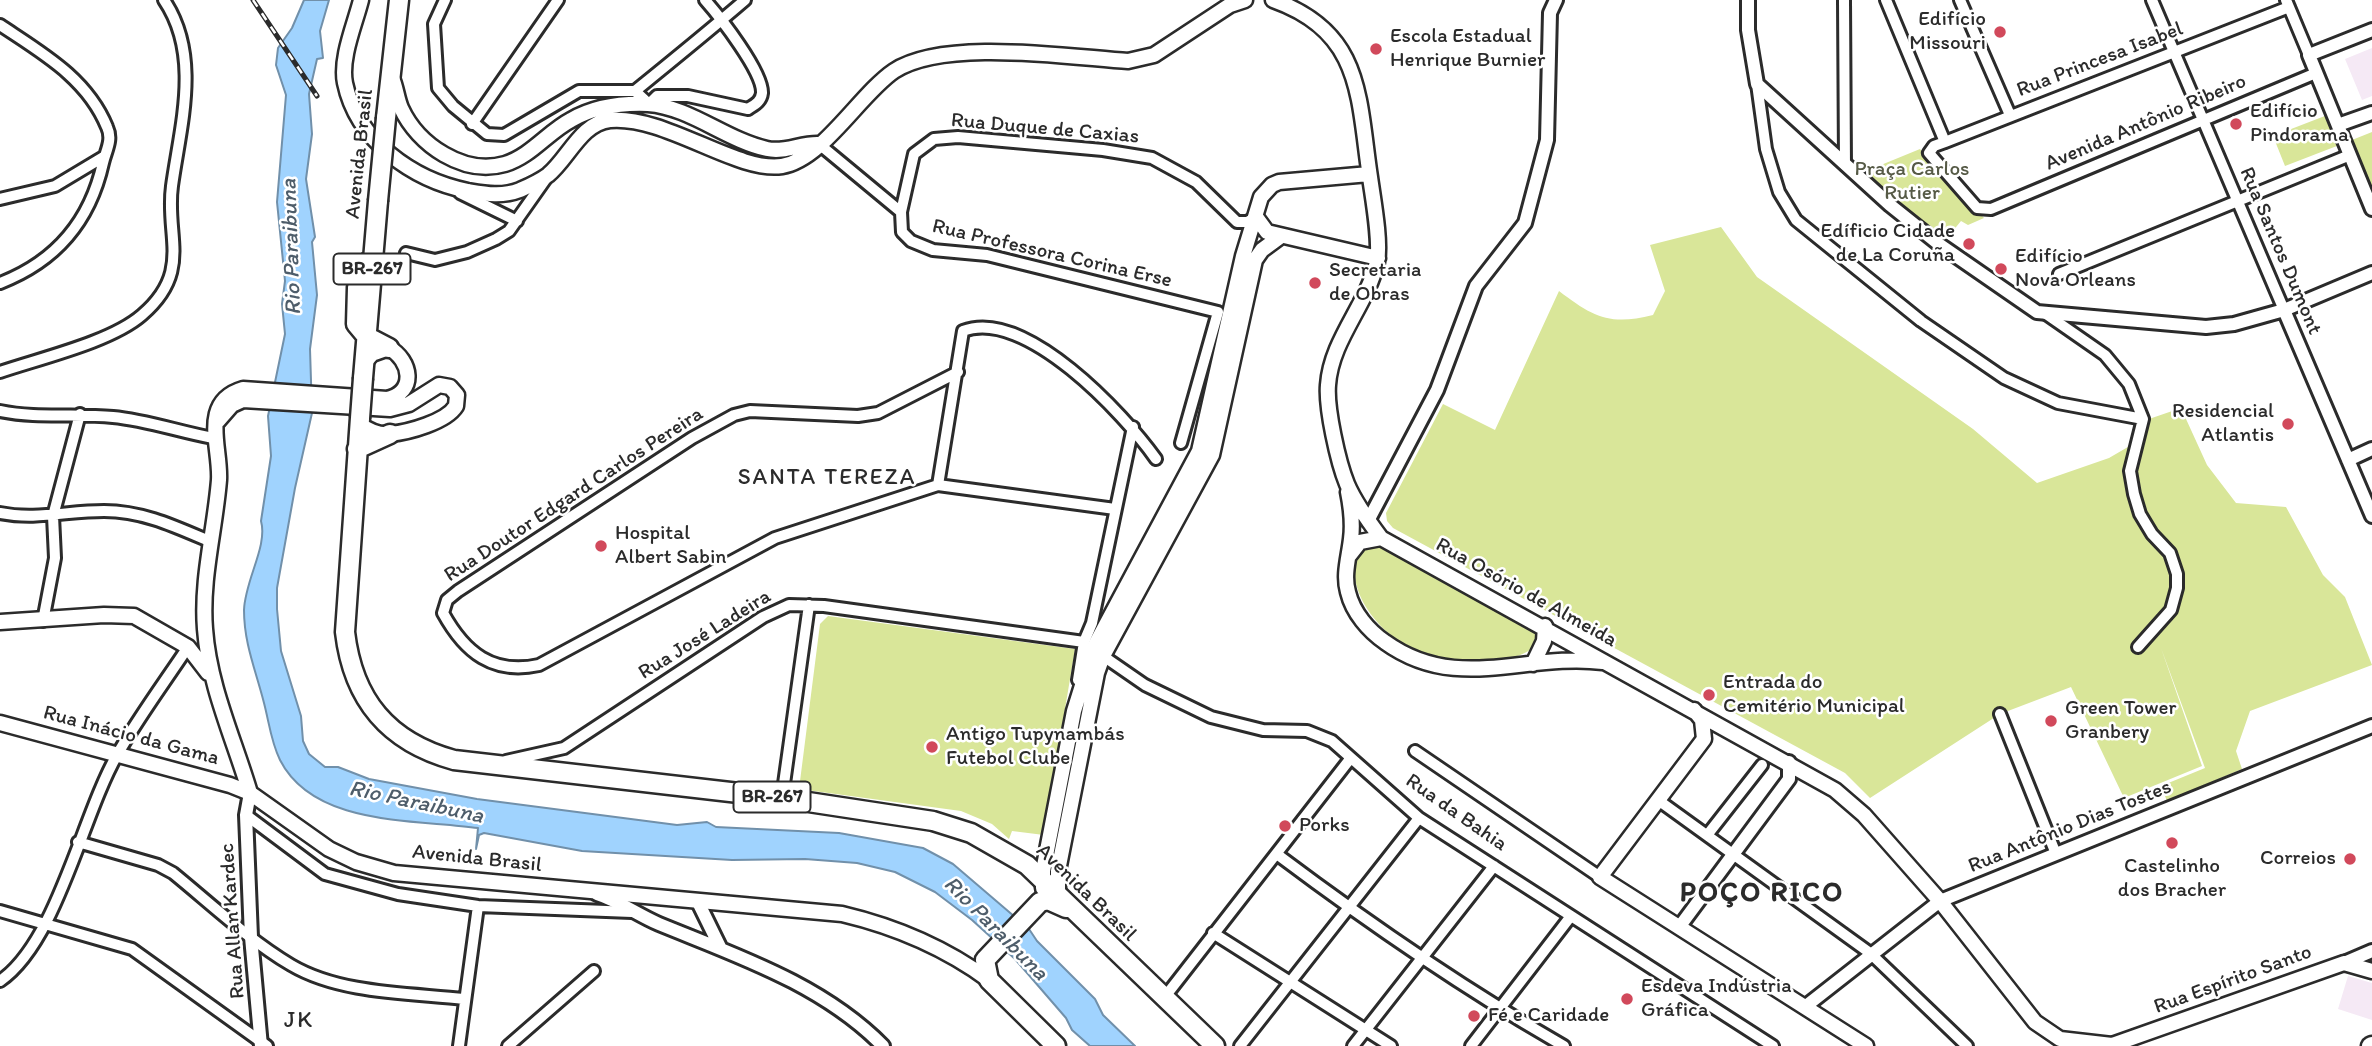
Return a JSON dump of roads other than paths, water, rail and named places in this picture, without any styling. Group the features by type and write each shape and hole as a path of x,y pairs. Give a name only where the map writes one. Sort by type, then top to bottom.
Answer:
{"highway":[{"name":"BR-267","path":"391,74 399,0"},
{"name":"Avenida Brasil","path":"391,74 373,253 361,274 355,303 356,324 366,336 344,616 347,648 355,679 378,718 394,731 442,757 488,765 782,798 945,824 987,840 1027,865 1215,1046"},
{"path":"366,336 389,348"},
{"path":"357,449 390,434"},
{"path":"1027,865 1038,884 1036,905"},
{"path":"989,980 985,972 987,958 1036,905 1048,900 1073,912"},
{"name":"Avenida Brasil","path":"989,980 1056,1046"}],"main road":[{"path":"361,0 344,79 354,110 367,132 395,160 445,186 494,196 519,191 548,175 596,125 610,120 648,125 695,140 757,165 783,166 819,144 863,98 895,70 905,66 961,52 1128,61 1154,55 1230,5 1245,0"},
{"name":"Rua Osório de Almeida","path":"1273,0 1313,19 1340,46 1353,71 1360,97 1378,258 1371,284 1332,360 1327,387 1347,483 1368,521 1385,541 1545,626 1835,790 1864,815 1940,901 2035,1022 2060,1039 2110,1045"},
{"path":"391,74 400,107 414,129 433,147 454,160 483,167 506,164 530,151 570,120 597,109 649,104 671,109 774,150 819,144"},
{"path":"648,125 649,104"},
{"path":"695,140 709,131 721,131"},
{"path":"1058,894 1074,711 1094,648 1207,466 1217,440 1261,197 1272,185 1369,174"},
{"path":"1256,217 1267,232 1378,258"},
{"path":"1249,258 1281,236"},
{"path":"333,400 387,399 399,395 407,387 408,373 404,361 389,348 372,354 363,371"},
{"path":"250,793 212,678 205,619 209,541 219,482 213,438 216,423 232,405 250,394 397,408 439,385 454,390 456,406 449,414 390,434 374,432 359,421"},
{"path":"1347,483 1352,529 1346,578 1353,607 1368,628 1398,651 1450,669 1488,669 1571,660 1609,662"},
{"path":"1351,553 1368,521"},
{"path":"1351,553 1366,539 1385,541"},
{"path":"0,622 104,615 134,616 187,647 212,678"},
{"path":"187,647 205,619"},
{"path":"1532,664 1542,648 1545,626"},
{"path":"1036,905 1064,804 1094,648"},
{"path":"1692,708 1702,720 1703,739"},
{"name":"Rua Inácio da Gama","path":"0,723 230,785 250,793"},
{"path":"1600,877 1703,739 1719,732 1737,734"},
{"path":"230,785 245,774"},
{"name":"Avenida Brasil","path":"250,793 328,849 374,868 417,877 842,914 870,920 927,942 962,960 989,980"},
{"name":"Rua da Bahia","path":"1600,877 1866,1046"},
{"path":"962,960 975,963 987,958"},
{"path":"2344,963 2372,971"},
{"name":"Rua Espírito Santo","path":"2110,1045 2344,963"}],"street":[{"path":"0,372 114,332 142,314 157,297 172,270 176,255 171,189 183,132 186,77 179,35 164,0"},
{"path":"446,0 434,24 438,88 472,124 487,134 503,135 579,91 635,91 745,0"},
{"path":"472,124 558,0"},
{"path":"635,91 649,104 657,96 688,96 748,109 759,102 762,92 757,77 722,20 705,0"},
{"path":"1368,521 1437,390 1475,286 1525,223 1547,140 1550,13 1556,0"},
{"path":"1748,0 1748,30 1766,149 1779,192 1796,220 1921,321 2004,378 2058,403 2143,419"},
{"path":"1844,0 1845,165"},
{"path":"1886,0 1945,142"},
{"path":"1960,0 2010,115"},
{"name":"Rua Santos Dumont","path":"2152,0 2372,516"},
{"path":"2288,3 2372,209"},
{"name":"Rua Princesa Isabel","path":"1929,153 1934,146 2288,3"},
{"path":"0,283 53,253 85,216 98,186 110,145 108,129 89,94 50,57 1,23"},
{"path":"2309,55 2372,30"},
{"name":"Avenida Antônio Ribeiro","path":"1929,153 1977,208 1991,209 2316,73"},
{"path":"1757,84 1845,165 1940,245 2029,309 2046,314 2206,327 2234,324 2284,310 2372,273"},
{"path":"2338,125 2372,113"},
{"name":"Rua Duque de Caxias","path":"901,212 914,154 934,139 958,137 1103,150 1152,158 1196,183 1237,222 1247,222 1256,217"},
{"path":"819,144 901,212"},
{"path":"2059,274 2350,155"},
{"path":"0,199 55,186 105,156"},
{"path":"406,253 435,260 467,252 509,231 548,175"},
{"path":"445,186 517,221"},
{"name":"Rua Professora Corina Erse","path":"901,212 902,232 911,242 933,250 987,255 1218,312 1181,443"},
{"path":"2046,314 2105,355 2129,384 2143,419 2130,471 2134,494 2146,524 2170,553 2177,574 2177,587 2171,610 2138,647"},
{"path":"938,485 963,331 980,326 1002,330 1034,345 1093,389 1133,427 1156,459"},
{"name":"Rua Doutor Edgard Carlos Pereira","path":"958,372 878,413 858,416 750,411 734,415 692,438 458,592 447,600 443,613 468,649 484,662 520,669 539,666 775,538 938,485 1115,509"},
{"path":"0,411 29,417 80,414 118,417 213,438"},
{"path":"43,621 55,558 53,516 80,414"},
{"path":"1094,648 1092,623 1133,427"},
{"path":"2348,460 2372,449"},
{"path":"1376,503 1380,533 1385,541"},
{"path":"0,513 20,517 104,511 150,516 209,541"},
{"name":"Rua José Ladeira","path":"488,765 564,748 763,617 789,605 809,605 1094,648"},
{"path":"782,798 809,605"},
{"path":"0,981 20,963 45,924 117,756 187,647"},
{"name":"Rua da Bahia","path":"1094,648 1145,685 1211,717 1263,730 1307,731 1332,741 1419,818 1773,1046"},
{"path":"2000,714 2056,854"},
{"name":"Rua Antônio Dias Tostes","path":"1806,1006 1870,953 1940,901 2372,726"},
{"name":"Rua da Bahia","path":"1415,751 1600,877"},
{"path":"1164,998 1213,933 1278,855 1350,759"},
{"path":"1679,926 1789,779 1789,762"},
{"path":"1708,834 1762,765"},
{"name":"Rua Allan Kardec","path":"250,793 246,815 251,937 263,1045"},
{"path":"1658,800 1870,953 1967,1046"},
{"path":"246,815 325,874 397,894 478,906 632,912"},
{"path":"1240,1046 1346,906 1419,818"},
{"path":"78,842 158,865 173,873 251,937 292,966 349,985 464,999"},
{"path":"1278,855 1346,906 1500,1010 1564,1046"},
{"path":"1353,1046 1494,866"},
{"path":"590,892 720,947 799,985 870,1033 883,1046"},
{"path":"698,902 720,947"},
{"path":"709,925 724,905"},
{"path":"459,1046 478,906"},
{"path":"0,911 132,949 247,1029 263,1045"},
{"path":"1471,1046 1571,916"},
{"path":"1213,933 1391,1046"},
{"name":"Rua Espírito Santo","path":"2344,963 2372,951"},
{"path":"508,1046 594,971"}],"water":[{"name":"Rio Paraibuna","path":"304,0 329,0 320,31 323,58 317,59 309,94 312,134 306,179 315,237 312,242 317,295 310,349 312,413 277,588 277,609 281,651 301,716 303,741 309,754 325,767 338,767 369,779 477,799 677,825 707,822 716,827 839,833 923,848 953,864 1029,929 1037,941 1095,999 1103,1015 1135,1046 1090,1046 1072,1030 1066,1018 1015,959 972,920 935,892 895,872 857,863 805,859 732,860 582,851 484,833 479,835 476,849 478,828 368,816 341,809 317,798 296,782 280,760 274,746 248,646 244,610 261,541 261,521 271,456 268,416 285,334 282,304 285,281 277,202 286,95 276,65 278,48 292,28"}],"railway":[{"path":"253,0 317,96"}],"place":[{"name":"Edifício Missouri","path":"2000,32"},
{"name":"Escola Estadual Henrique Burnier","path":"1376,49"},
{"name":"Edifício Pindorama","path":"2236,124"},
{"name":"Edíficio Cidade de La Coruña","path":"1969,244"},
{"name":"Edifício Nova Orleans","path":"2001,269"},
{"name":"Secretaria de Obras","path":"1315,283"},
{"name":"Residencial Atlantis","path":"2288,424"},
{"name":"Hospital Albert Sabin","path":"601,546"},
{"name":"Entrada do Cemitério Municipal","path":"1709,695"},
{"name":"Green Tower Granbery","path":"2051,721"},
{"name":"Antigo Tupynambás Futebol Clube","path":"932,747"},
{"name":"Porks","path":"1285,826"},
{"name":"Castelinho dos Bracher","path":"2172,843"},
{"name":"Correios","path":"2350,859"},
{"name":"Esdeva Indústria Gráfica","path":"1627,999"},
{"name":"Fé e Caridade","path":"1474,1016"}],"district":[{"name":"SANTA TEREZA","path":"827,478"},
{"name":"POÇO RICO","path":"1762,894"},
{"name":"JK","path":"299,1021"}],"park label":[{"name":"Praça Carlos Rutier","path":"1912,182"}]}
